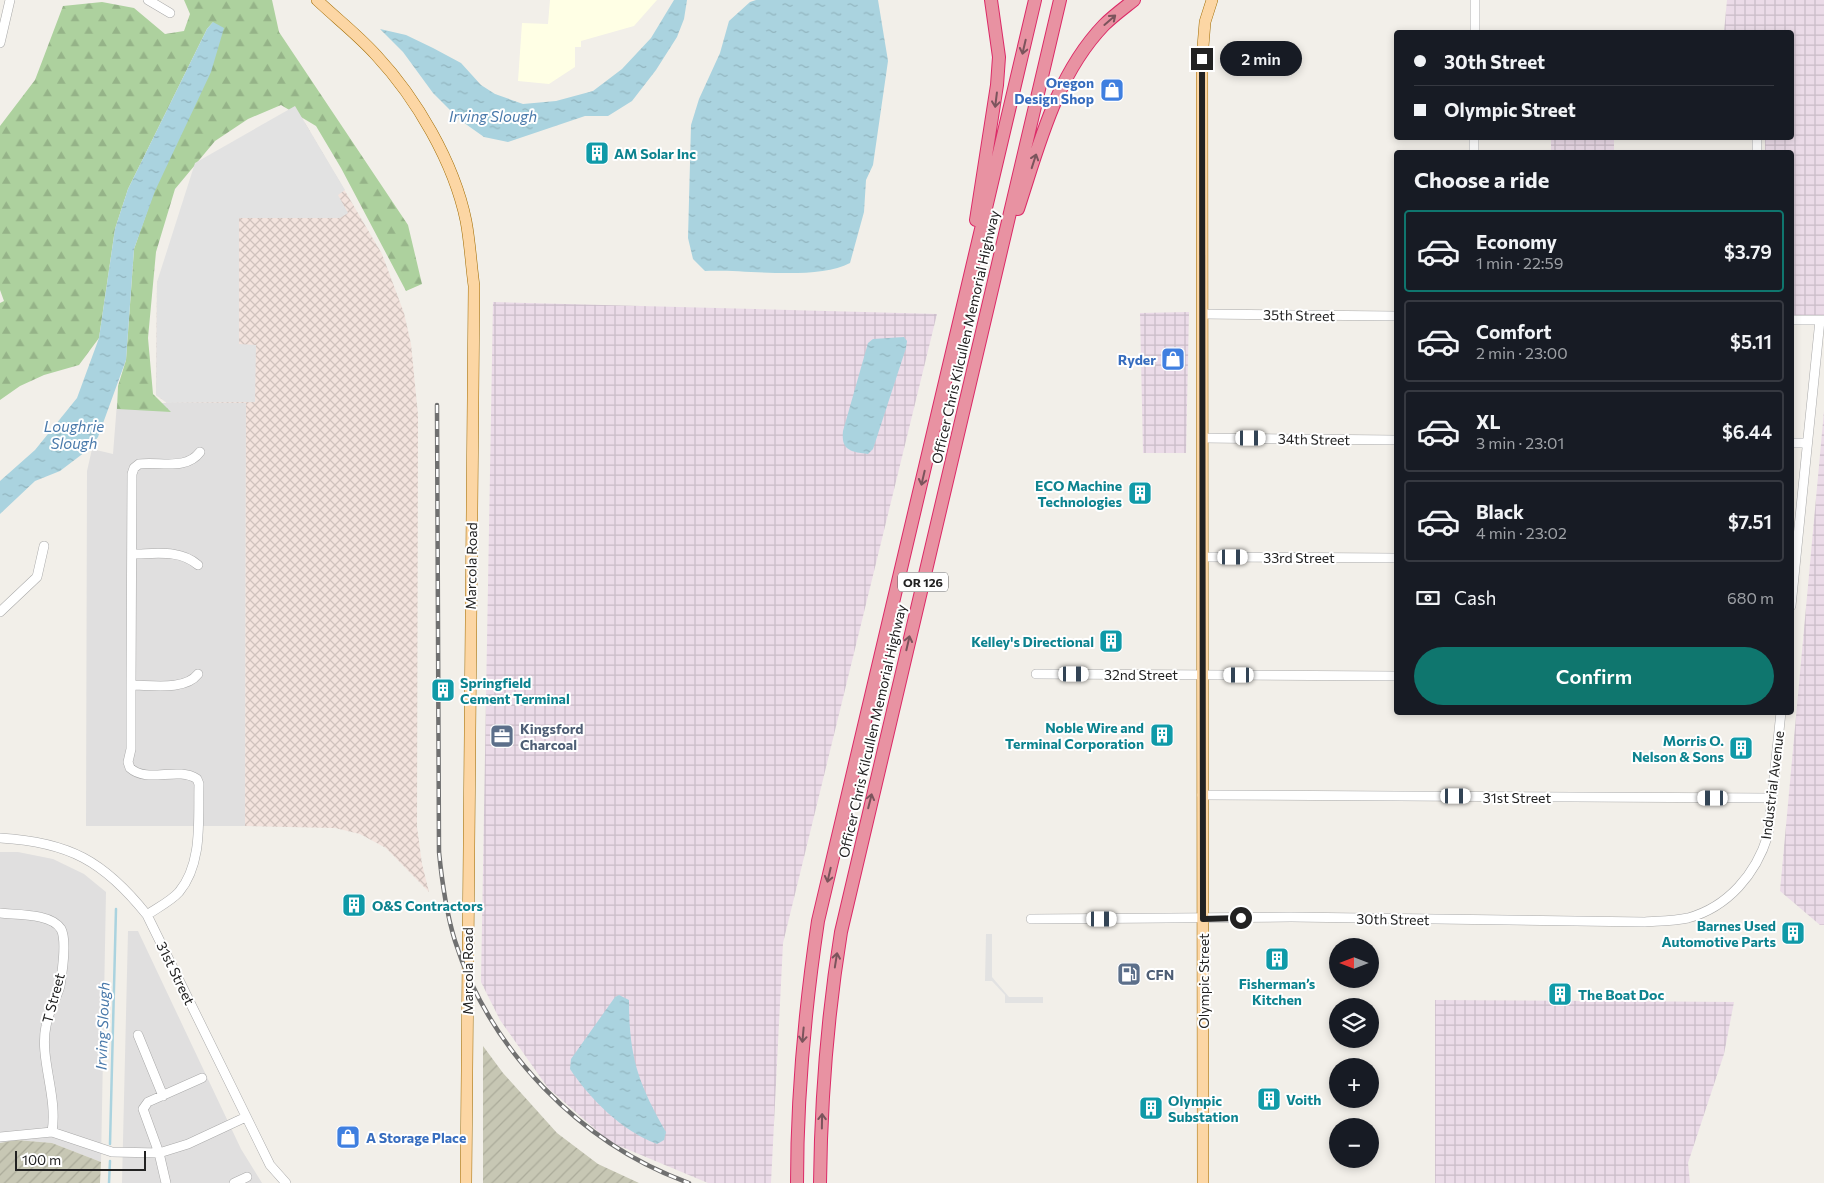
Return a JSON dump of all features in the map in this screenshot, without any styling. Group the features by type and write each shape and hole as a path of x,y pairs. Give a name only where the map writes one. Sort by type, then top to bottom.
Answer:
{"highway":[{"path":"960,318 998,85 996,28 991,0"},
{"name":"Officer Chris Kilcullen Memorial Highway","path":"796,1183 806,999 818,921 1035,0"},
{"name":"Officer Chris Kilcullen Memorial Highway","path":"820,1177 822,1092 828,1010 841,932 1060,0"},
{"path":"991,290 1050,110 1070,73 1104,24 1134,0"}],"main road":[{"name":"Marcola Road","path":"317,0 375,54 406,90 431,131 454,183 466,220 474,286 466,1183"},
{"name":"Olympic Street","path":"1203,1183 1202,59 1205,22 1212,0"}],"street":[{"path":"0,44 10,0"},
{"path":"148,0 170,13"},
{"path":"1475,0 1475,30"},
{"name":"35th Street","path":"1202,314 1394,316"},
{"path":"1794,320 1822,320 1794,558"},
{"name":"34th Street","path":"1202,438 1394,440"},
{"path":"1794,443 1807,443"},
{"path":"147,915 178,894 190,876 197,848 199,784 197,779 187,774 141,774 130,768 128,762 131,749 132,685 132,474 134,468 139,464 185,463 196,458 200,452"},
{"path":"0,612 37,577 44,546"},
{"path":"132,554 177,554 186,556 198,565"},
{"name":"33rd Street","path":"1202,557 1394,558"},
{"path":"132,685 180,684 188,682 198,674"},
{"name":"32nd Street","path":"1036,674 1394,676"},
{"name":"Industrial Avenue","path":"1744,882 1763,850 1768,835 1781,715"},
{"name":"31st Street","path":"1202,795 1772,798"},
{"name":"31st Street","path":"0,838 31,840 67,848 116,879 147,915 270,1165 286,1183"},
{"name":"30th Street","path":"1031,919 1291,917 1669,920 1688,918 1705,911 1723,901 1744,882"},
{"name":"T Street","path":"0,913 51,920 60,928 64,937 60,986 45,1028 45,1047 54,1103 52,1132"},
{"path":"138,1035 163,1096"},
{"path":"166,1183 159,1153 144,1109 148,1102 202,1078"},
{"path":"0,1137 52,1132 112,1152 159,1153 188,1144 246,1117"},
{"path":"234,1183 247,1177"}],"shaded area":[{"path":"550,0 657,0 634,26 581,41 581,47 575,47 575,67 549,84 518,81 522,23 548,24"},
{"path":"1727,0 1824,0 1824,315 1794,315 1794,150 1765,150 1765,140 1794,140 1794,30 1724,30"},
{"path":"295,106 382,254 404,313 411,344 418,415 417,827 422,864 429,892 386,848 360,834 335,828 245,826 246,403 167,403 156,395 157,282"},
{"path":"295,106 345,190 338,195 348,213 340,218 239,218 239,344 256,345 255,402 167,403 156,395 157,282 195,163"},
{"path":"1551,140 1614,140 1614,150 1551,150"},
{"path":"493,302 937,314 783,943 771,1183 708,1183 610,1142 548,1088 500,1020 481,982"},
{"path":"1189,312 1186,453 1143,453 1140,313"},
{"path":"117,403 246,403 245,826 86,826 87,471 92,449 113,454"},
{"path":"1824,411 1824,925 1820,925 1780,891"},
{"path":"0,852 18,852 53,859 84,874 106,892 101,1162 52,1143 16,1140 0,1143"},
{"path":"128,931 138,931 241,1149 262,1183 122,1183"},
{"path":"986,934 992,934 992,977 1009,997 1043,997 1043,1003 1005,1003 1005,995 992,981 985,981"},
{"path":"1435,1000 1734,1002 1724,1054 1688,1163 1690,1183 1435,1183"},
{"path":"483,1046 503,1073 557,1133 598,1164 639,1183 483,1183"},
{"path":"16,1140 52,1143 101,1162 100,1183 0,1183 0,1143"}],"green space":[{"path":"184,0 272,0 279,32 408,225 422,284 406,291 341,168 316,126 281,105 248,119 215,141 175,189 156,252 148,338 153,394 171,412 117,409 118,386 126,360 134,249 213,22 207,29 128,189 115,229 99,338 79,365 44,375 20,386 0,400 0,303 4,301 0,290 0,126 35,80 63,6 102,2 134,8 165,34 184,31 190,14"}],"water":[{"name":"Irving Slough","path":"674,0 687,0 684,19 677,37 656,70 632,101 608,116 585,116 508,142 484,137 460,120 433,93 403,52 380,29 406,35 461,63 481,85 495,94 523,104 556,101 593,91 622,69 651,38"},
{"path":"756,0 878,0 888,61 873,165 866,180 864,212 850,263 836,268 819,272 800,273 705,271 693,259 688,238 691,125 699,99 720,53 729,21 750,2"},
{"name":"Loughrie Slough","path":"213,22 224,28 211,72 155,191 134,249 126,360 98,437 89,449 60,471 35,481 0,514 0,481 35,450 77,398 99,338 115,229 128,189 207,29"},
{"path":"904,337 907,341 906,348 873,449 868,454 852,451 845,446 843,431 868,343 873,339"},
{"path":"619,995 629,1000 631,1038 637,1069 648,1099 666,1132 664,1140 657,1144 631,1131 608,1113 587,1092 570,1069 571,1059 615,997"}],"waterway":[{"name":"Irving Slough","path":"110,1144 116,909"},
{"name":"Irving Slough","path":"109,1183 110,1161"}],"railway":[{"path":"437,405 439,852 445,897 455,941 471,981 491,1020 516,1056 545,1089 577,1118 612,1144 649,1166 689,1183"}],"place":[{"name":"Oregon Design Shop","path":"1112,90"},
{"name":"AM Solar Inc","path":"597,153"},
{"name":"Ryder","path":"1173,359"},
{"name":"ECO Machine Technologies","path":"1140,493"},
{"name":"Kelley's Directional","path":"1111,641"},
{"name":"Springfield Cement Terminal","path":"443,690"},
{"name":"Noble Wire and Terminal Corporation","path":"1162,735"},
{"name":"Kingsford Charcoal","path":"502,736"},
{"name":"Morris O. Nelson & Sons","path":"1741,748"},
{"name":"O&S Contractors","path":"354,905"},
{"name":"Barnes Used Automotive Parts","path":"1793,933"},
{"name":"Fisherman’s Kitchen","path":"1277,959"},
{"name":"CFN","path":"1129,974"},
{"name":"The Boat Doc","path":"1560,994"},
{"name":"Voith","path":"1269,1099"},
{"name":"Olympic Substation","path":"1151,1108"},
{"name":"A Storage Place","path":"348,1137"}],"route":[{"path":"1202,59 1203,919 1241,918"}]}
